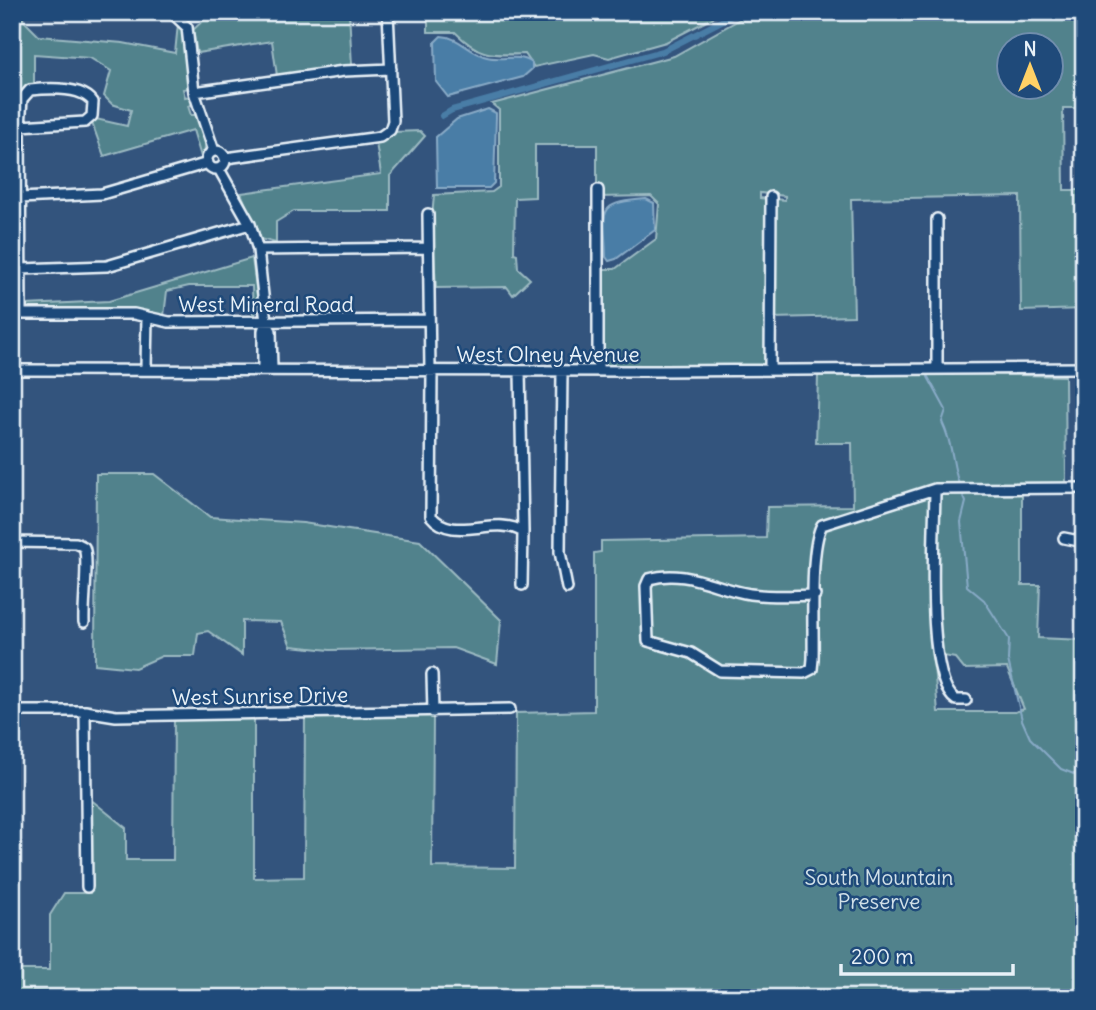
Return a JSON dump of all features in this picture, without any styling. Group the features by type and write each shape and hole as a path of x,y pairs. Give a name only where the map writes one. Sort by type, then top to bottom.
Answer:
{"street":[{"path":"171,12 181,19 191,41 194,92 214,151"},
{"path":"219,169 226,158 380,136 390,130 393,121 388,12"},
{"path":"194,92 344,71 391,69"},
{"path":"20,126 85,122 92,116 94,107 91,99 81,92 34,89 25,94 21,102 20,126 21,269 107,266 250,224"},
{"path":"219,169 211,168 208,156 214,151 220,152 226,158"},
{"path":"20,198 102,194 208,163"},
{"path":"219,169 250,224 258,250 267,322 267,369"},
{"path":"598,190 598,371"},
{"path":"770,370 771,197"},
{"path":"428,214 431,516 442,526 452,528 508,526 523,532"},
{"path":"937,219 937,367"},
{"path":"258,250 428,248"},
{"name":"West Mineral Road","path":"21,269 21,314 134,314 170,322 429,320"},
{"path":"146,368 147,317"},
{"name":"West Olney Avenue","path":"12,370 1084,368"},
{"path":"520,371 522,585"},
{"path":"562,371 561,552 567,588"},
{"path":"815,595 748,594 685,576 658,576 649,579 646,586 648,641 691,653 720,671 804,673 812,669 815,595 816,543 822,526 935,489 1084,488"},
{"path":"935,489 935,653 944,686 956,700 965,700"},
{"path":"1064,538 1084,542"},
{"path":"12,542 76,543 84,547 88,557 83,585 83,622"},
{"path":"432,674 433,712"},
{"name":"West Sunrise Drive","path":"12,711 85,711 116,716 510,709"},
{"path":"85,711 87,887"}],"green space":[{"path":"12,12 24,12 23,20 39,36 123,43 175,53 178,24 185,37 188,54 189,88 183,89 185,97 191,96 193,104 188,106 191,115 197,115 206,138 204,155 201,157 193,130 104,156 92,123 96,119 127,126 131,110 112,104 104,96 111,71 90,58 34,54 34,85 19,94 16,114 12,114"},
{"path":"212,12 349,12 352,66 277,76 272,41 197,53 193,30"},
{"path":"428,12 724,12 666,42 609,58 594,54 534,67 525,54 487,53 472,46 455,32 428,32"},
{"path":"753,12 1084,12 1084,108 1063,108 1064,190 1084,190 1084,309 1021,311 1020,196 851,199 854,316 772,318 775,199 785,200 785,196 760,193 760,198 768,199 767,355 764,364 756,367 603,367 600,360 600,269 615,269 656,239 659,204 651,196 597,197 597,145 535,145 535,197 515,198 514,253 517,254 518,268 530,279 513,295 507,287 436,288 432,218 434,195 492,192 499,187 499,110 492,104 674,56"},
{"path":"420,131 425,136 390,176 390,211 294,211 276,222 276,243 260,239 241,193 381,174 376,143 393,132"},
{"path":"252,258 259,309 253,316 252,286 189,286 167,291 164,316 134,310 30,310 27,305 109,301"},
{"name":"South Mountain Preserve","path":"818,376 1065,376 1066,484 931,487 933,654 938,712 1015,712 1024,709 1007,668 964,669 955,658 938,655 938,491 1022,490 1022,585 1040,585 1038,638 1084,640 1084,998 82,998 82,992 33,991 33,998 12,998 12,970 50,970 50,915 64,893 90,893 89,798 126,828 126,860 173,860 174,719 215,719 254,713 254,878 304,877 305,714 433,715 432,867 515,868 516,713 594,711 594,553 601,552 601,541 766,538 767,507 853,506 852,443 816,443"},
{"path":"96,474 154,474 210,517 303,523 420,541 501,620 497,664 453,648 330,650 291,646 281,622 242,621 242,655 208,631 198,633 195,656 162,656 135,668 95,664"}],"water":[{"path":"441,36 454,39 487,57 527,60 532,63 532,69 523,77 448,97 436,82 435,42"},
{"path":"488,109 496,113 494,183 489,188 437,188 436,137 457,119"},
{"path":"646,199 654,203 655,230 616,259 609,261 606,257 606,212 618,203"}],"waterway":[{"path":"442,116 452,110 663,51 739,12"},
{"path":"928,377 946,410 942,422 949,439 959,484"},
{"path":"962,493 966,502 961,522 967,586 984,600 1009,639 1008,660 1022,720 1030,738 1061,769 1084,778"}]}
